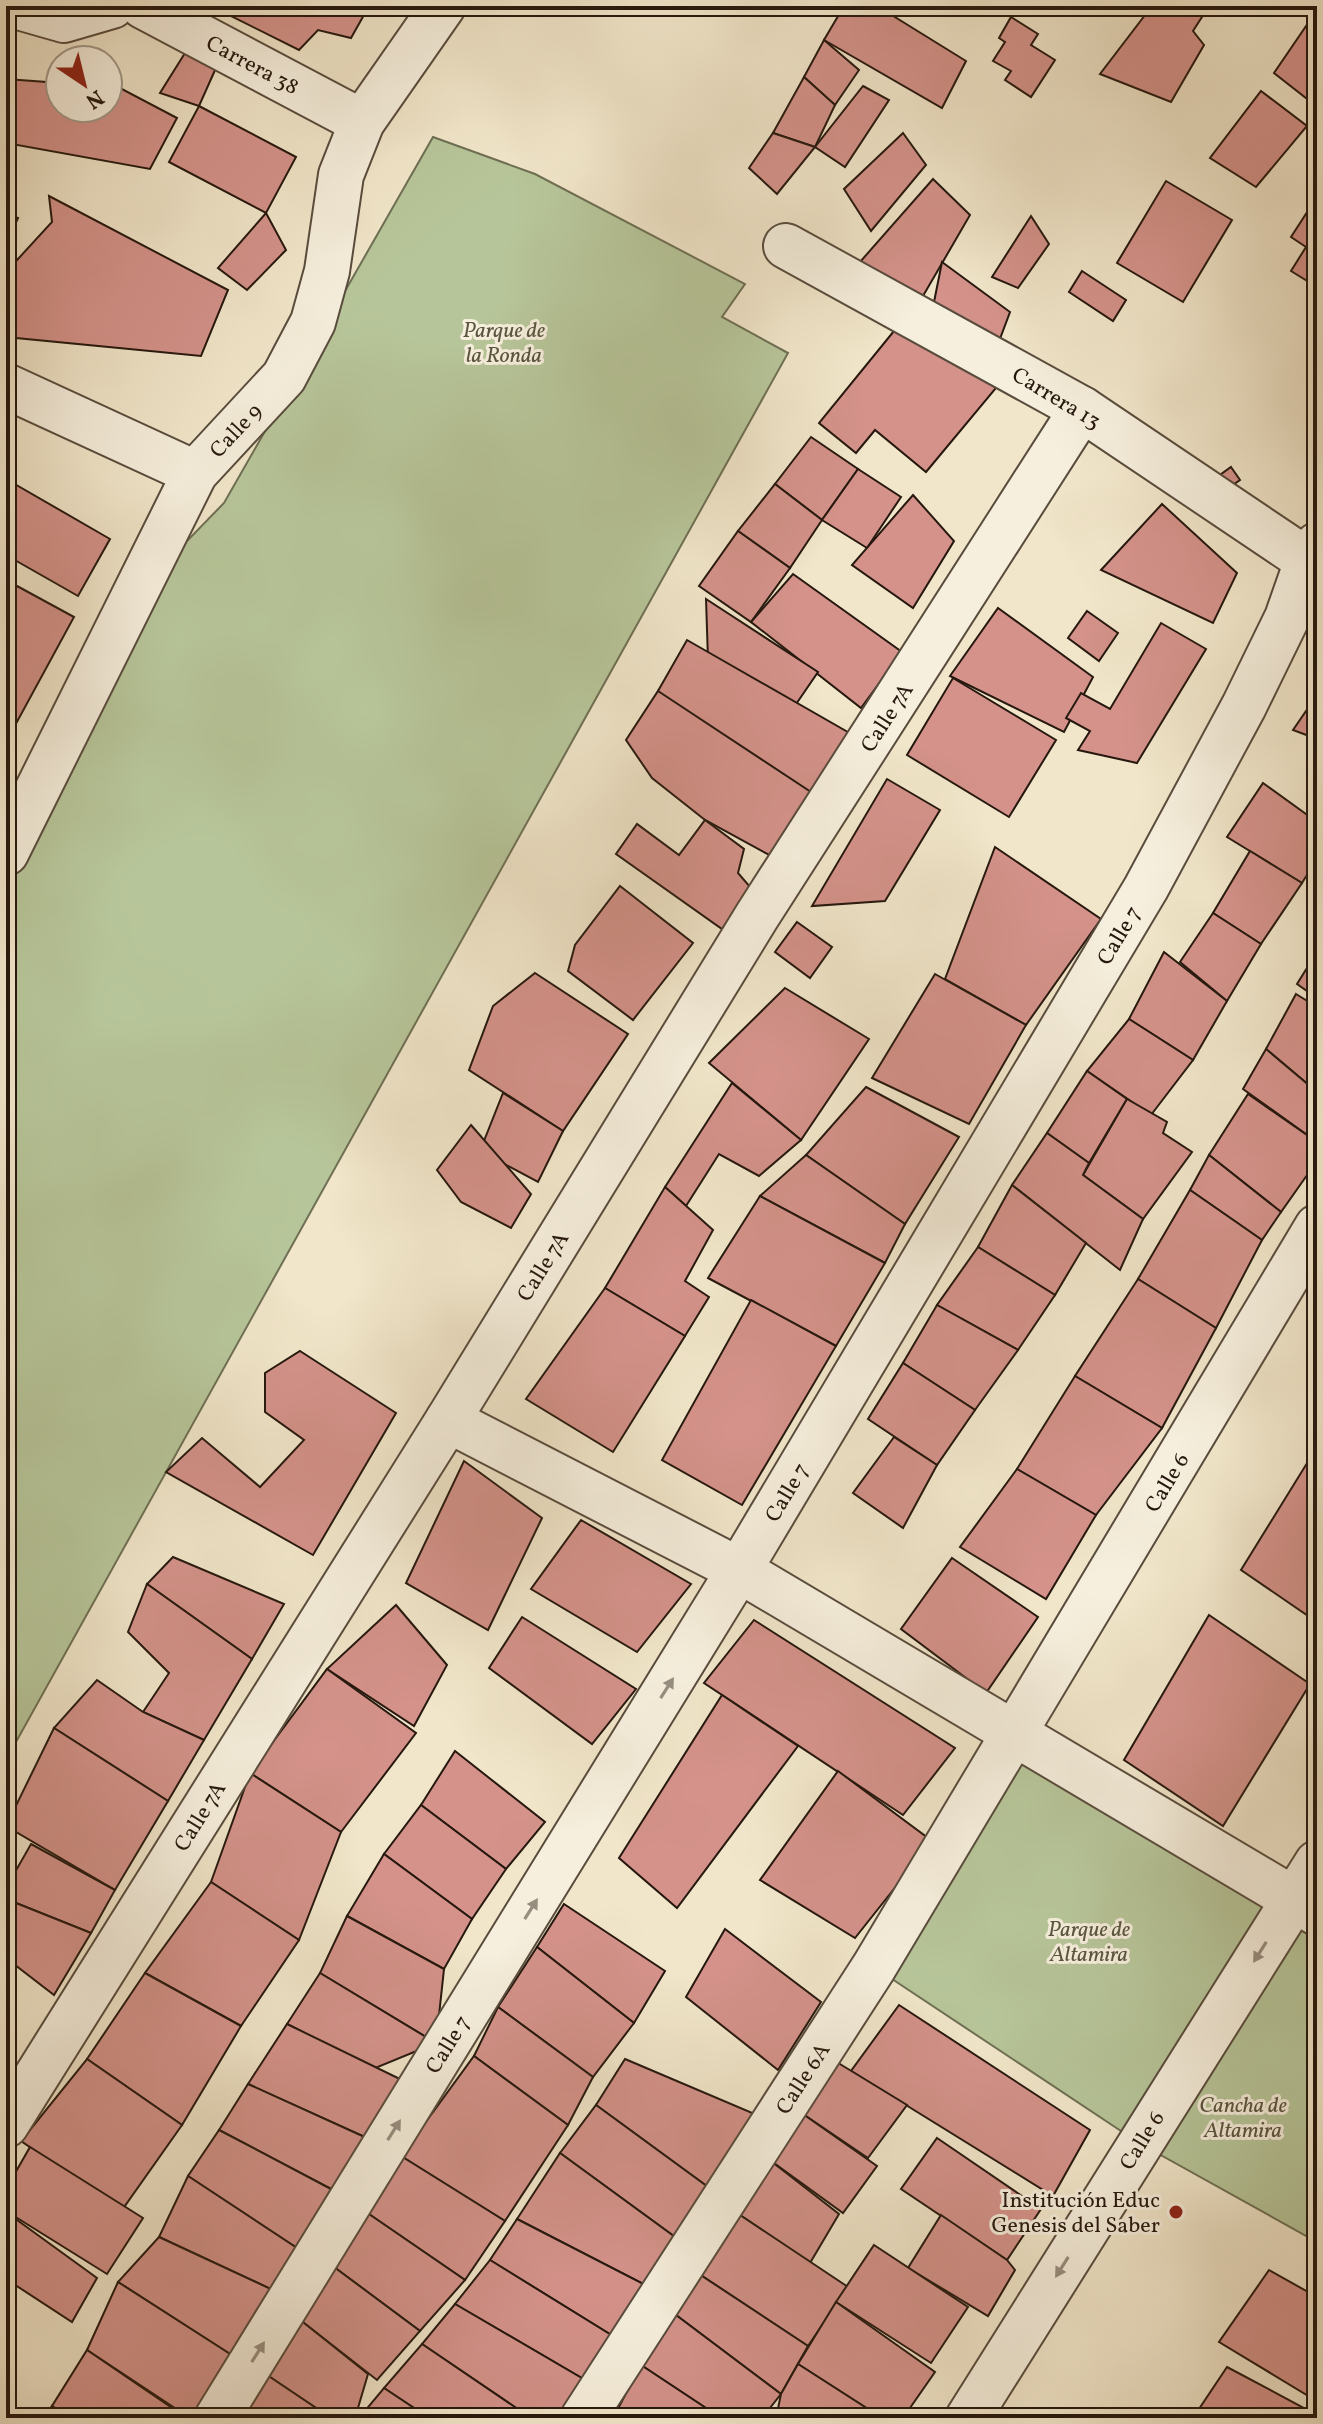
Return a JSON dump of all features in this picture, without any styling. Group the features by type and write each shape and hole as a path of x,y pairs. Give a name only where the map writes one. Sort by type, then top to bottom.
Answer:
{"street":[{"path":"15,6 64,20 112,6"},
{"name":"Carrera 38","path":"143,6 362,122"},
{"name":"Calle 9","path":"6,853 195,473 284,377 313,322 327,271 341,175 362,122 443,6"},
{"name":"Carrera 13","path":"786,246 1082,409 1314,558"},
{"path":"6,386 195,473"},
{"name":"Calle 7A","path":"6,2125 448,1420 757,916 1082,409"},
{"name":"Calle 7","path":"217,2418 739,1570 1146,888 1281,631 1314,558"},
{"name":"Calle 6","path":"1016,1736 1317,1227"},
{"path":"448,1420 739,1570 1016,1736 1309,1891"},
{"name":"Calle 6A","path":"583,2418 865,1980 1016,1736"},
{"name":"Calle 6","path":"968,2418 1309,1891"}],"green space":[{"name":"Parque de la Ronda","path":"433,137 535,174 745,284 722,317 788,353 6,1760 6,889 184,544 224,503"},
{"name":"Parque de Altamira","path":"1016,1736 1317,1913 1317,2242 1139,2143 874,1967"}],"building":[{"path":"211,6 369,6 351,38 318,30 299,50"},
{"path":"844,6 877,6 966,61 942,108 824,40"},
{"path":"1152,6 1209,6 1193,31 1204,45 1171,102 1100,74"},
{"path":"1317,10 1317,92 1311,102 1274,73"},
{"path":"1011,17 1038,34 1031,45 1055,60 1031,97 1005,80 1011,71 993,61 1005,42 999,38"},
{"path":"824,40 859,70 835,105 804,77"},
{"path":"190,45 220,59 199,106 160,93"},
{"path":"804,77 835,105 815,147 773,133"},
{"path":"6,79 44,82 44,124 124,124 124,90 177,118 150,169 6,143"},
{"path":"863,86 889,100 845,167 815,147"},
{"path":"1261,91 1307,126 1256,187 1210,158"},
{"path":"199,106 296,157 266,213 169,162"},
{"path":"773,133 815,147 777,194 749,168"},
{"path":"903,133 926,165 871,231 844,189"},
{"path":"933,179 970,215 923,296 860,262"},
{"path":"1166,181 1232,220 1183,302 1117,263"},
{"path":"49,196 228,290 201,356 6,337 6,272 52,222"},
{"path":"1313,203 1317,206 1317,287 1291,271 1306,247 1291,237"},
{"path":"6,213 18,218 6,245"},
{"path":"266,213 286,250 247,290 218,268"},
{"path":"1031,216 1049,244 1018,288 992,277"},
{"path":"942,262 1010,312 995,352 933,307"},
{"path":"1082,271 1126,300 1113,321 1069,292"},
{"path":"907,315 996,388 926,472 875,430 856,453 819,423"},
{"path":"811,437 858,469 822,520 775,484"},
{"path":"1231,467 1240,480 1220,494 1206,485"},
{"path":"858,469 901,497 867,548 822,520"},
{"path":"6,479 110,539 78,596 6,555"},
{"path":"775,484 822,520 790,568 738,531"},
{"path":"913,495 954,541 913,608 852,565"},
{"path":"1162,504 1237,573 1213,623 1101,570"},
{"path":"738,531 790,568 751,622 699,586"},
{"path":"793,574 902,652 861,708 751,622"},
{"path":"17,586 74,617 6,742 6,606"},
{"path":"706,599 818,672 790,713 708,660"},
{"path":"998,608 1093,677 1064,732 950,676"},
{"path":"1087,611 1118,633 1099,661 1068,638"},
{"path":"1161,623 1206,649 1137,763 1078,750 1090,731 1066,718 1081,693 1110,709"},
{"path":"687,640 853,735 814,794 683,728 658,691"},
{"path":"953,678 1056,740 1009,817 907,755"},
{"path":"658,691 814,794 773,857 705,820 652,778 626,740"},
{"path":"1317,695 1317,739 1293,730"},
{"path":"887,779 940,810 885,901 812,906"},
{"path":"1263,783 1317,822 1317,859 1302,883 1227,837"},
{"path":"705,820 744,849 738,873 751,888 722,929 616,854 637,824 679,855"},
{"path":"995,847 1101,919 1026,1025 945,979"},
{"path":"1250,851 1302,883 1261,944 1213,913"},
{"path":"620,886 693,943 633,1020 568,971 575,945"},
{"path":"1213,913 1261,944 1227,1001 1180,962"},
{"path":"797,922 832,947 810,978 775,952"},
{"path":"1164,952 1227,1001 1193,1060 1129,1019"},
{"path":"1317,952 1317,998 1297,984"},
{"path":"535,973 628,1034 563,1131 469,1070 493,1006"},
{"path":"935,974 1026,1025 969,1124 872,1078"},
{"path":"785,988 869,1039 801,1140 709,1063"},
{"path":"1296,994 1317,1007 1317,1092 1266,1049"},
{"path":"1129,1019 1193,1060 1151,1115 1087,1071"},
{"path":"1266,1049 1317,1092 1317,1142 1243,1089"},
{"path":"1087,1071 1127,1099 1089,1163 1047,1133"},
{"path":"732,1083 801,1140 759,1176 719,1154 686,1206 665,1187"},
{"path":"866,1087 959,1137 905,1224 806,1155"},
{"path":"503,1093 563,1131 538,1182 480,1151"},
{"path":"1248,1094 1317,1142 1317,1161 1281,1212 1209,1155"},
{"path":"1127,1099 1167,1122 1163,1133 1192,1152 1143,1219 1083,1175"},
{"path":"471,1125 531,1194 511,1228 461,1202 437,1170"},
{"path":"1047,1133 1089,1163 1083,1175 1143,1219 1120,1270 1012,1185"},
{"path":"806,1155 905,1224 885,1263 760,1196"},
{"path":"1209,1155 1281,1212 1262,1240 1190,1190"},
{"path":"1012,1185 1086,1243 1055,1295 978,1247"},
{"path":"665,1187 713,1230 685,1281 709,1297 685,1336 605,1288"},
{"path":"1190,1190 1262,1240 1216,1328 1138,1279"},
{"path":"760,1196 885,1263 836,1346 708,1278"},
{"path":"978,1247 1055,1295 1018,1350 937,1305"},
{"path":"1138,1279 1216,1328 1162,1428 1075,1376"},
{"path":"605,1288 685,1336 613,1452 526,1399"},
{"path":"751,1300 836,1346 742,1505 662,1460"},
{"path":"937,1305 1018,1350 975,1410 903,1363"},
{"path":"300,1351 396,1413 313,1555 166,1472 202,1438 260,1487 304,1440 265,1412 265,1373"},
{"path":"903,1363 975,1410 937,1465 868,1419"},
{"path":"1075,1376 1162,1428 1096,1515 1017,1469"},
{"path":"894,1437 937,1465 903,1528 853,1493"},
{"path":"1317,1447 1317,1622 1241,1570"},
{"path":"464,1461 542,1518 488,1630 406,1583"},
{"path":"1017,1469 1096,1515 1046,1599 960,1547"},
{"path":"581,1520 691,1584 637,1652 531,1589"},
{"path":"173,1557 284,1604 252,1659 147,1584"},
{"path":"952,1558 1038,1617 986,1693 901,1629"},
{"path":"147,1584 252,1659 204,1740 143,1712 169,1673 128,1632"},
{"path":"396,1605 447,1665 414,1726 327,1669"},
{"path":"1209,1615 1310,1684 1223,1826 1124,1760"},
{"path":"522,1617 636,1689 592,1744 489,1668"},
{"path":"754,1620 955,1748 903,1815 704,1683"},
{"path":"327,1669 416,1733 341,1832 250,1773"},
{"path":"97,1680 143,1712 204,1740 168,1801 54,1728"},
{"path":"722,1695 798,1746 677,1908 619,1858"},
{"path":"54,1728 168,1801 115,1890 6,1826"},
{"path":"455,1751 545,1822 506,1869 421,1805"},
{"path":"838,1771 932,1841 855,1938 760,1880"},
{"path":"250,1773 341,1832 299,1940 211,1882"},
{"path":"421,1805 506,1869 472,1919 384,1854"},
{"path":"31,1844 115,1890 91,1933 6,1899 6,1888"},
{"path":"384,1854 472,1919 444,1969 347,1916"},
{"path":"211,1882 299,1940 241,2026 145,1973"},
{"path":"6,1899 91,1933 54,1995 6,1958"},
{"path":"564,1904 665,1971 634,2023 537,1947"},
{"path":"347,1916 444,1969 436,2043 320,1973"},
{"path":"725,1929 821,2002 778,2070 686,1997"},
{"path":"537,1947 634,2023 593,2077 498,2007"},
{"path":"145,1973 241,2026 182,2125 87,2059"},
{"path":"320,1973 436,2043 373,2069 287,2024"},
{"path":"899,2005 1090,2130 1053,2196 851,2071"},
{"path":"498,2007 593,2077 568,2125 474,2056"},
{"path":"287,2024 404,2081 369,2139 248,2084"},
{"path":"474,2056 568,2125 505,2221 401,2156"},
{"path":"87,2059 182,2125 122,2210 21,2141"},
{"path":"625,2059 757,2115 719,2195 596,2105"},
{"path":"835,2061 907,2105 868,2158 800,2112"},
{"path":"248,2084 369,2139 331,2189 219,2130"},
{"path":"596,2105 719,2195 686,2245 560,2153"},
{"path":"800,2112 877,2166 843,2213 767,2158"},
{"path":"219,2130 331,2189 297,2248 188,2176"},
{"path":"937,2138 1041,2209 1007,2260 901,2189"},
{"path":"30,2147 143,2218 107,2274 6,2211 6,2189"},
{"path":"560,2153 686,2245 655,2290 517,2219"},
{"path":"401,2156 505,2221 465,2280 366,2212"},
{"path":"767,2158 839,2214 810,2263 734,2211"},
{"path":"188,2176 297,2248 275,2291 159,2237"},
{"path":"734,2211 848,2287 808,2346 693,2270"},
{"path":"6,2212 97,2278 72,2322 6,2279"},
{"path":"366,2212 465,2280 420,2331 330,2264"},
{"path":"941,2215 1007,2260 1015,2270 988,2316 908,2268"},
{"path":"517,2219 655,2290 621,2341 490,2260"},
{"path":"159,2237 275,2291 241,2361 118,2282"},
{"path":"874,2245 968,2307 931,2363 836,2302"},
{"path":"490,2260 621,2341 592,2384 455,2304"},
{"path":"330,2264 420,2331 377,2380 299,2319"},
{"path":"693,2270 808,2346 781,2394 672,2312"},
{"path":"1269,2270 1317,2297 1315,2400 1219,2342"},
{"path":"118,2282 241,2361 206,2418 190,2418 87,2350"},
{"path":"836,2302 935,2372 903,2418 882,2418 798,2364"},
{"path":"455,2304 592,2384 569,2418 531,2418 422,2344"},
{"path":"672,2312 781,2394 762,2418 721,2418 641,2365"},
{"path":"299,2319 368,2374 355,2418 331,2418 264,2373"},
{"path":"422,2344 531,2418 429,2418 384,2388"},
{"path":"87,2350 175,2410 170,2418 70,2418 52,2406"},
{"path":"798,2364 882,2418 776,2418 781,2394"},
{"path":"641,2365 721,2418 613,2418"},
{"path":"1227,2367 1304,2408 1297,2418 1193,2418"},
{"path":"264,2373 331,2418 233,2418"},
{"path":"384,2388 429,2418 359,2418"},
{"path":"52,2406 70,2418 44,2418"}],"place":[{"name":"Institución Educ Genesis del Saber","path":"1176,2212"}],"park label":[{"name":"Cancha de Altamira","path":"1243,2116"}]}
